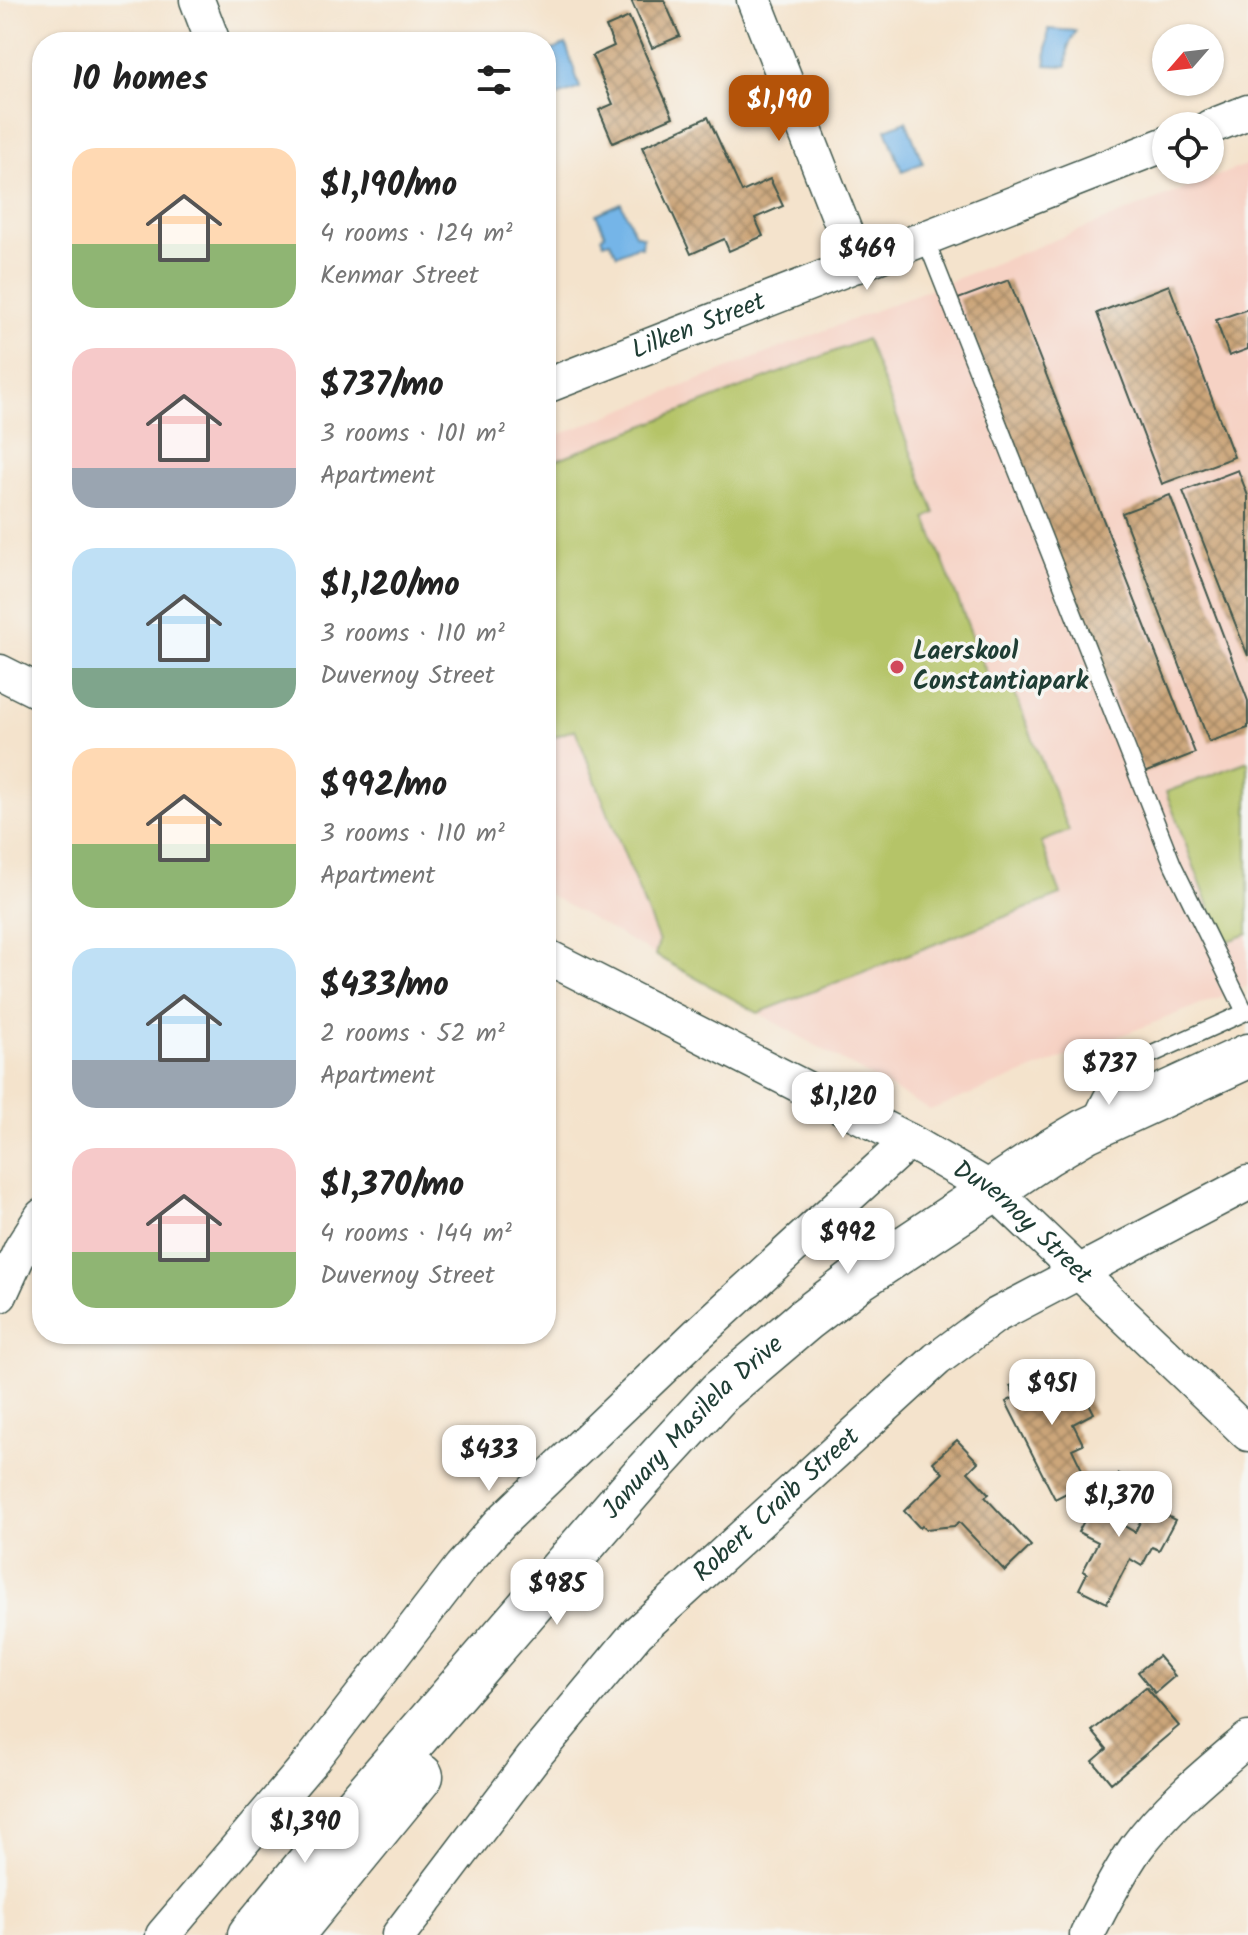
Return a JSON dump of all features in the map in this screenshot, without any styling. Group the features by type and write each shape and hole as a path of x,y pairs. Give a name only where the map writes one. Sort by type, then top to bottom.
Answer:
{"main road":[{"name":"January Masilela Drive","path":"291,1935 585,1571 698,1447 823,1338 1085,1131 1248,1056"},
{"name":"January Masilela Drive","path":"250,1935 346,1818 640,1479 720,1392 857,1280 1000,1197 1248,1081"}],"street":[{"path":"197,0 209,32"},
{"path":"754,0 858,265"},
{"path":"1224,121 1248,112"},
{"name":"Lilken Street","path":"556,382 1152,149"},
{"path":"0,672 32,688"},
{"name":"Duvernoy Street","path":"556,961 909,1141 1000,1197 1248,1434"},
{"path":"163,1935 312,1760 461,1567 493,1531 698,1334 909,1141"},
{"name":"Robert Craib Street","path":"399,1935 533,1758 637,1633 937,1359 995,1316 1248,1183"},
{"path":"0,1295 10,1244 32,1225"},
{"path":"1087,1935 1126,1864 1152,1828 1248,1739"}],"lane":[{"path":"925,238 1173,865 1246,1012 1126,1066 1112,1078 1101,1094 1085,1131"}],"shaded area":[{"name":"Laerskool Constantiapark","path":"1248,164 1248,986 930,1110 556,899 556,436 1197,184 1224,184 1224,173"}],"green space":[{"path":"866,339 935,513 926,518 992,687 1010,681 1069,831 1041,842 1061,895 758,1013 655,955 659,942 575,729 556,736 556,460"},
{"path":"1248,761 1248,934 1223,943 1166,792"}],"water":[{"path":"1048,29 1076,31 1068,47 1067,66 1046,65"},
{"path":"566,44 580,88 556,97 556,48"},
{"path":"906,121 923,163 902,171 886,129"},
{"path":"621,203 635,234 643,237 642,247 636,246 617,255 610,241 604,243 601,237 605,234 596,214"}],"building":[{"path":"631,0 664,0 680,36 652,48"},
{"path":"629,17 673,117 613,143 599,110 613,104 592,56 614,46 606,27"},
{"path":"708,117 742,192 770,179 783,206 755,218 763,236 729,251 724,239 691,254 642,147"},
{"path":"1009,280 1195,753 1144,773 958,299"},
{"path":"1169,285 1234,457 1162,484 1097,313"},
{"path":"1248,309 1248,349 1229,356 1216,320"},
{"path":"1238,470 1248,496 1248,656 1183,491"},
{"path":"1170,495 1248,701 1248,728 1209,742 1122,513"},
{"path":"1045,1369 1050,1379 1067,1370 1081,1398 1085,1396 1094,1413 1073,1424 1083,1444 1072,1449 1088,1482 1055,1499 1006,1402 1015,1397 1010,1386"},
{"path":"957,1440 978,1462 968,1472 989,1494 985,1497 1031,1546 1005,1571 959,1522 954,1526 920,1528 904,1511 943,1473 933,1462"},
{"path":"1119,1474 1141,1485 1121,1524 1135,1532 1148,1506 1175,1520 1159,1550 1152,1547 1142,1566 1130,1559 1107,1603 1079,1589 1087,1573 1083,1571 1098,1542 1078,1532 1091,1508 1100,1513"},
{"path":"1158,1656 1175,1676 1155,1693 1138,1672"},
{"path":"1146,1687 1179,1726 1111,1783 1093,1761 1107,1749 1092,1731"}],"place":[{"name":"Laerskool Constantiapark","path":"897,667"}]}
